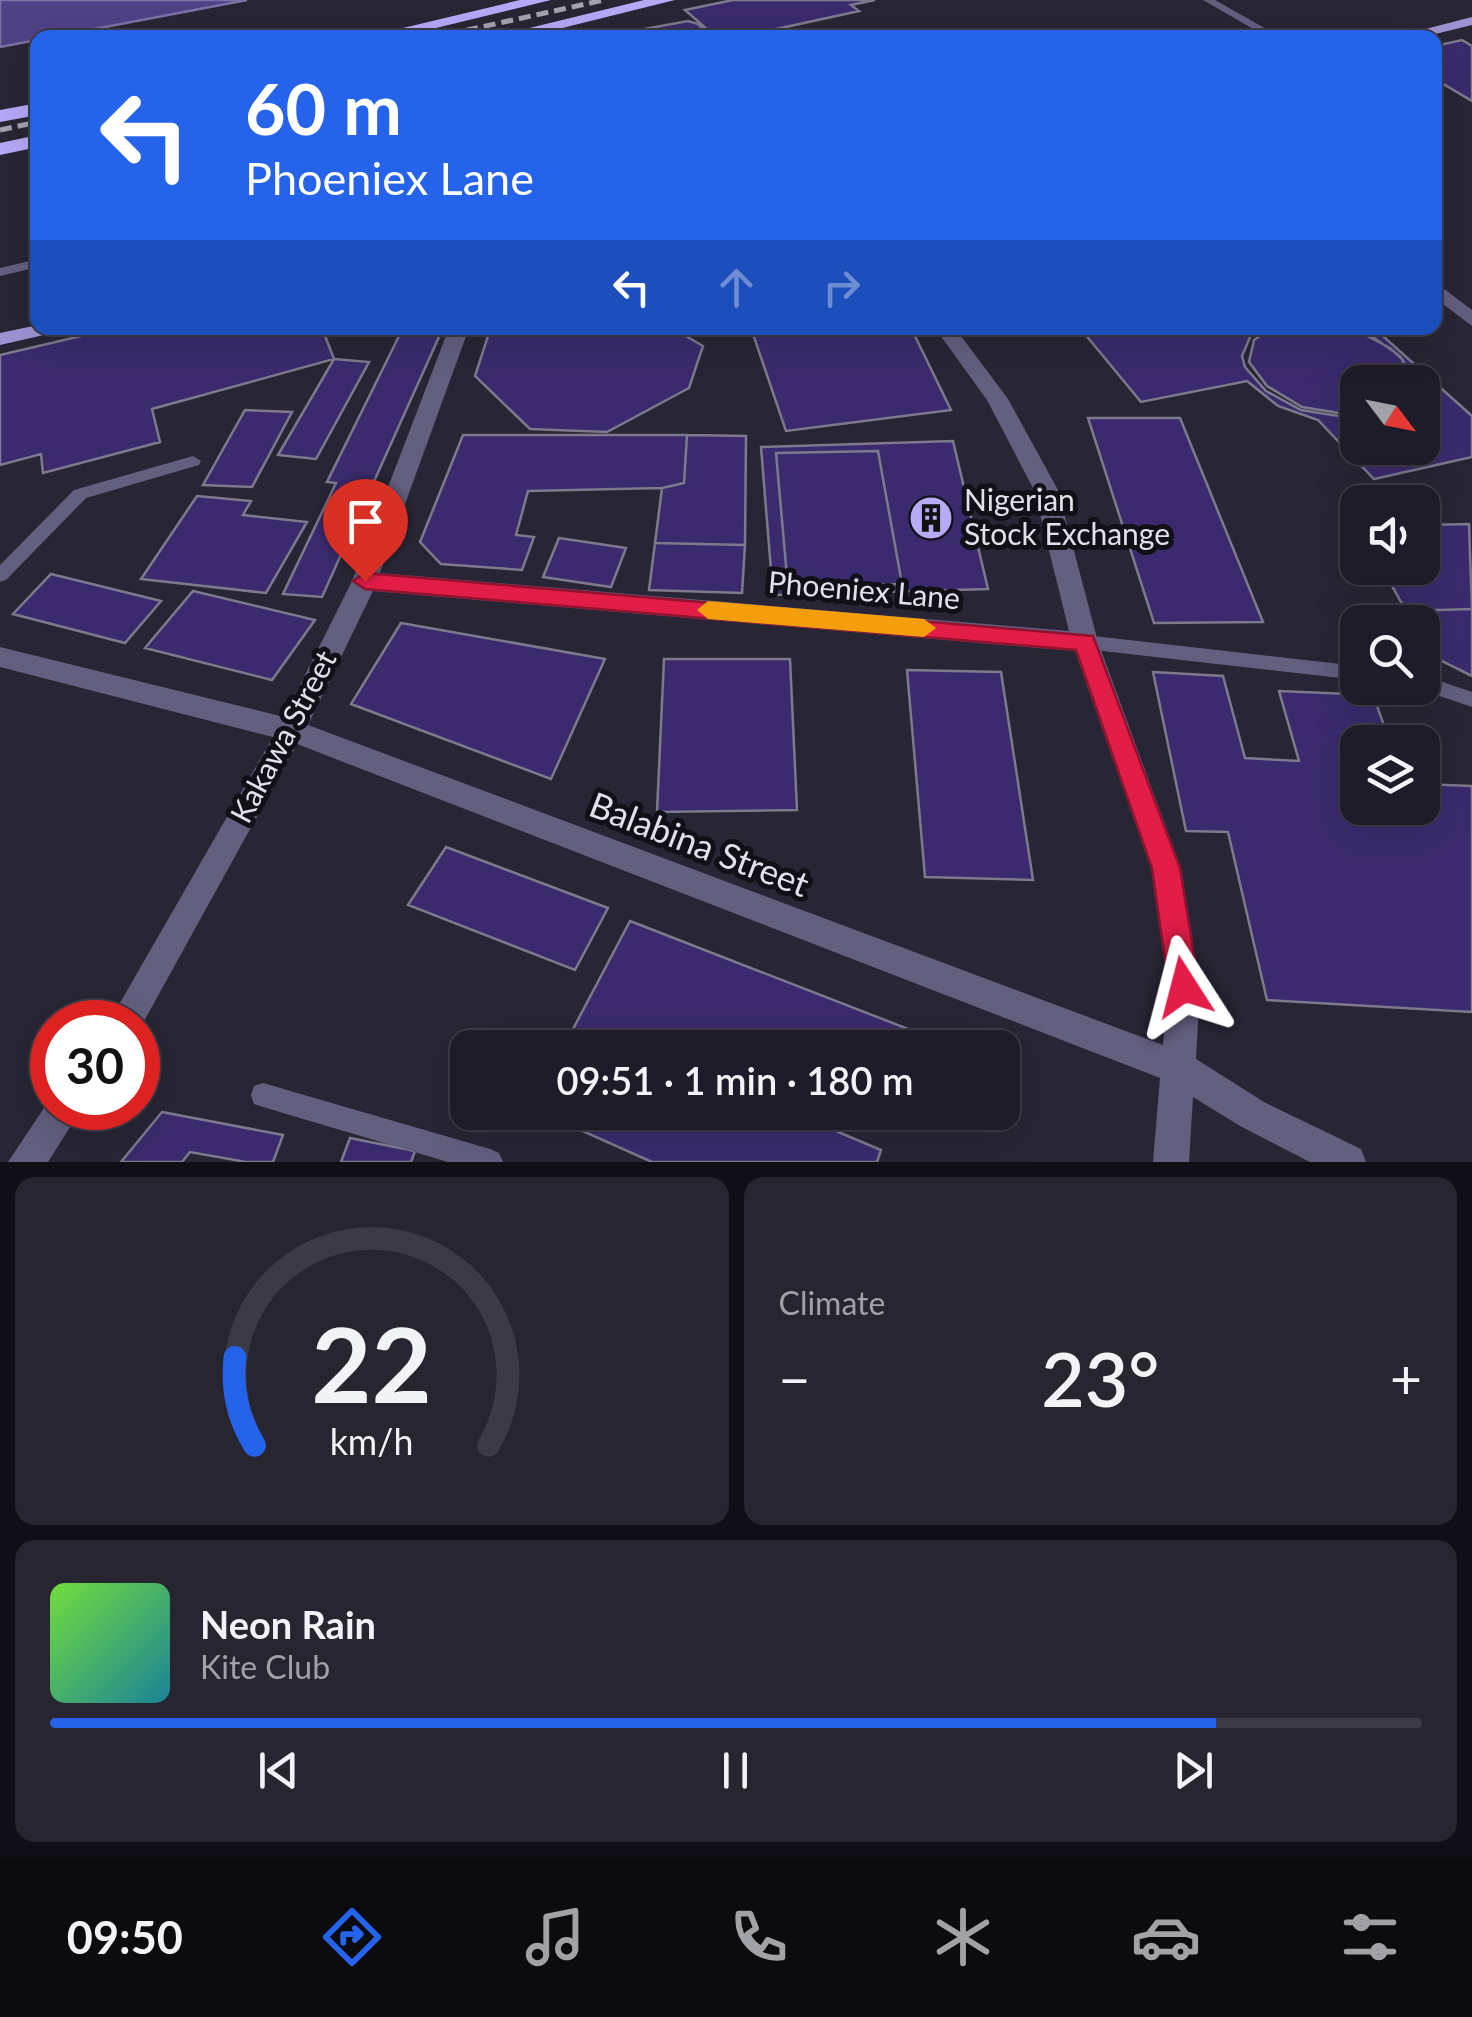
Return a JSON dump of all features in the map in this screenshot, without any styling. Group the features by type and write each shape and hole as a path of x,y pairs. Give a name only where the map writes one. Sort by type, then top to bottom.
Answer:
{"highway":[{"path":"406,30 543,0"},
{"path":"532,30 666,0"},
{"path":"0,118 30,110"},
{"path":"0,149 30,143"}],"main road":[{"path":"1435,30 1472,22"},
{"path":"0,339 30,332"}],"street":[{"path":"1442,294 1472,320"},
{"name":"Kakawa Street","path":"137,1000 291,730 365,581 457,335"},
{"path":"950,335 997,399 1046,490 1085,642 1166,868 1184,987 1171,1162"},
{"name":"Phoeniex Lane","path":"365,581 1085,642"},
{"name":"Balabina Street","path":"0,657 291,730 1179,1068 1252,1114 1348,1162"},
{"path":"26,1162 50,1130"}],"lane":[{"path":"1208,0 1262,30"},
{"path":"0,272 30,265"},
{"path":"0,576 80,494 193,462"},
{"name":"Phoeniex Lane","path":"1085,642 1340,670"},
{"path":"1440,688 1472,700"},
{"path":"263,1094 490,1162"}],"shaded area":[{"path":"0,0 247,0 89,30 30,30 30,41 0,47"}],"building":[{"path":"733,0 875,0 851,5 859,11 772,30 708,30 685,10"},
{"path":"688,21 704,30 645,30"},
{"path":"1462,40 1472,46 1472,101 1442,83 1442,44"},
{"path":"85,335 325,335 334,359 152,409 160,442 43,473 41,454 0,465 0,355"},
{"path":"400,335 440,335 322,597 283,594 336,483 327,482"},
{"path":"684,335 703,346 689,388 607,432 530,429 475,376 488,336"},
{"path":"753,335 914,335 951,410 786,431"},
{"path":"1086,335 1251,335 1242,356 1245,367 1266,391 1301,410 1340,416 1340,443 1318,420 1278,406 1247,381 1141,402"},
{"path":"1262,335 1365,335 1390,348 1405,365 1340,365 1340,413 1302,407 1267,386 1249,362 1254,340"},
{"path":"1370,335 1382,335 1415,365 1405,365 1400,356"},
{"path":"334,359 369,362 316,459 278,455"},
{"path":"1440,387 1472,416 1472,457 1440,464"},
{"path":"245,410 292,412 252,487 203,485"},
{"path":"1088,418 1180,418 1263,622 1154,623"},
{"path":"463,435 687,435 684,483 662,488 528,491 516,535 534,537 522,570 441,564 420,542"},
{"path":"687,435 746,436 745,545 655,543 662,488 684,483"},
{"name":"Nigerian Stock Exchange","path":"953,441 988,589 773,595 761,447","holes":["878,451 902,584 788,588 776,453"]},
{"path":"878,451 902,584 788,588 776,453"},
{"path":"1361,465 1436,465 1374,479"},
{"path":"197,496 251,501 243,515 307,522 266,593 141,579"},
{"path":"1469,524 1472,609 1403,605 1391,585 1440,585 1440,525"},
{"path":"559,538 626,548 611,587 543,577"},
{"path":"655,543 745,545 742,593 649,590"},
{"path":"51,574 161,601 125,643 13,614"},
{"path":"193,591 315,620 272,680 145,648"},
{"path":"1472,609 1472,676 1440,660 1440,610"},
{"path":"401,623 605,659 551,779 351,704"},
{"path":"664,659 790,659 797,810 657,812"},
{"path":"907,670 1001,672 1033,880 925,877"},
{"path":"1153,672 1223,676 1245,758 1299,761 1279,691 1340,694 1340,705 1377,705 1384,725 1340,725 1340,825 1440,825 1440,785 1472,786 1472,1012 1267,1000 1228,832 1186,831"},
{"path":"446,847 608,908 575,970 408,905"},
{"path":"630,921 911,1030 572,1030"},
{"path":"160,1114 283,1135 273,1162 246,1162 190,1152 182,1162 121,1162 147,1130 160,1130"},
{"path":"580,1130 834,1130 881,1150 877,1162 652,1162"},
{"path":"350,1138 415,1151 411,1162 341,1162"}],"railway":[{"path":"467,30 604,0"},
{"path":"0,130 30,124"}],"slow traffic":[{"path":"708,610 924,628"}],"place":[{"name":"Nigerian Stock Exchange","path":"931,518"}],"route":[{"path":"365,581 1085,642 1166,868 1184,987"}]}
